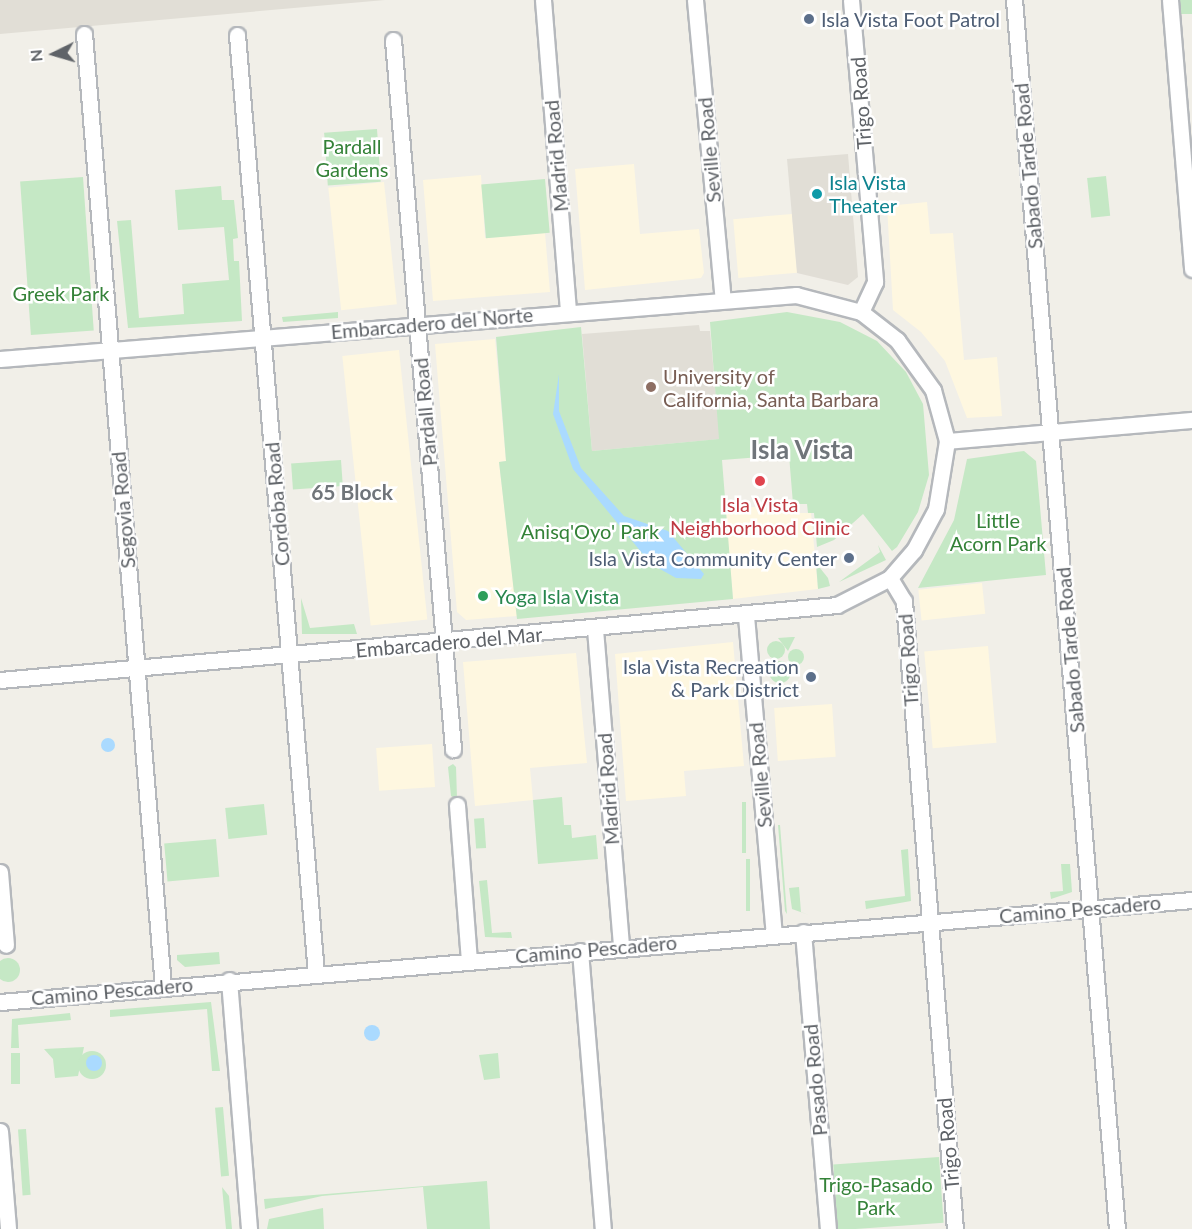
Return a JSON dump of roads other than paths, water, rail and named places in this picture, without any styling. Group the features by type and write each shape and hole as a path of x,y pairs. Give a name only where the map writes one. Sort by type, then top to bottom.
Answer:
{"street":[{"name":"Madrid Road","path":"543,0 568,312"},
{"name":"Seville Road","path":"695,0 723,300"},
{"name":"Trigo Road","path":"851,0 875,282 861,312"},
{"name":"Sabado Tarde Road","path":"1014,0 1117,1229"},
{"path":"1170,0 1192,268"},
{"name":"Segovia Road","path":"84,34 163,986"},
{"name":"Cordoba Road","path":"237,35 316,973"},
{"name":"Pardall Road","path":"393,40 453,748"},
{"name":"Embarcadero del Norte","path":"0,359 723,300 804,296 861,312"},
{"path":"861,312 919,365 939,404 947,441 936,509 890,578"},
{"path":"947,441 1192,420"},
{"name":"Trigo Road","path":"890,578 903,601 955,1229"},
{"name":"Embarcadero del Mar","path":"0,680 746,616 837,605 890,578"},
{"name":"Seville Road","path":"746,616 774,934"},
{"name":"Madrid Road","path":"594,629 621,948"},
{"path":"457,805 469,960"},
{"path":"0,872 6,945"},
{"name":"Camino Pescadero","path":"0,1002 229,980 1192,900"},
{"name":"Pasado Road","path":"803,932 828,1229"},
{"path":"580,951 603,1229"},
{"path":"229,980 249,1229"},
{"path":"0,1131 8,1229"}],"water":[{"path":"559,374 559,411 581,468 624,516 668,531 704,574 701,579 676,578 651,564 573,469 553,414"},
{"path":"105,738 111,738 115,745 111,752 105,752 101,748 101,742"},
{"path":"372,1025 380,1033 372,1041 364,1033"},
{"path":"94,1055 100,1057 102,1063 100,1069 94,1071 88,1069 86,1063 88,1057"}],"place":[{"name":"Isla Vista Foot Patrol","path":"809,19"},
{"name":"Isla Vista Theater","path":"817,194"},
{"name":"University of California, Santa Barbara","path":"651,387"},
{"name":"Isla Vista Neighborhood Clinic","path":"760,481"},
{"name":"Isla Vista Community Center","path":"849,558"},
{"name":"Yoga Isla Vista","path":"483,596"},
{"name":"Isla Vista Recreation & Park District","path":"811,677"}],"district":[{"name":"Isla Vista","path":"802,450"},
{"name":"65 Block","path":"352,492"}],"park label":[{"name":"Pardall Gardens","path":"352,158"},
{"name":"Greek Park","path":"61,293"},
{"name":"Anisq'Oyo' Park","path":"590,531"},
{"name":"Little Acorn Park","path":"998,532"},
{"name":"Trigo-Pasado Park","path":"876,1196"}]}
